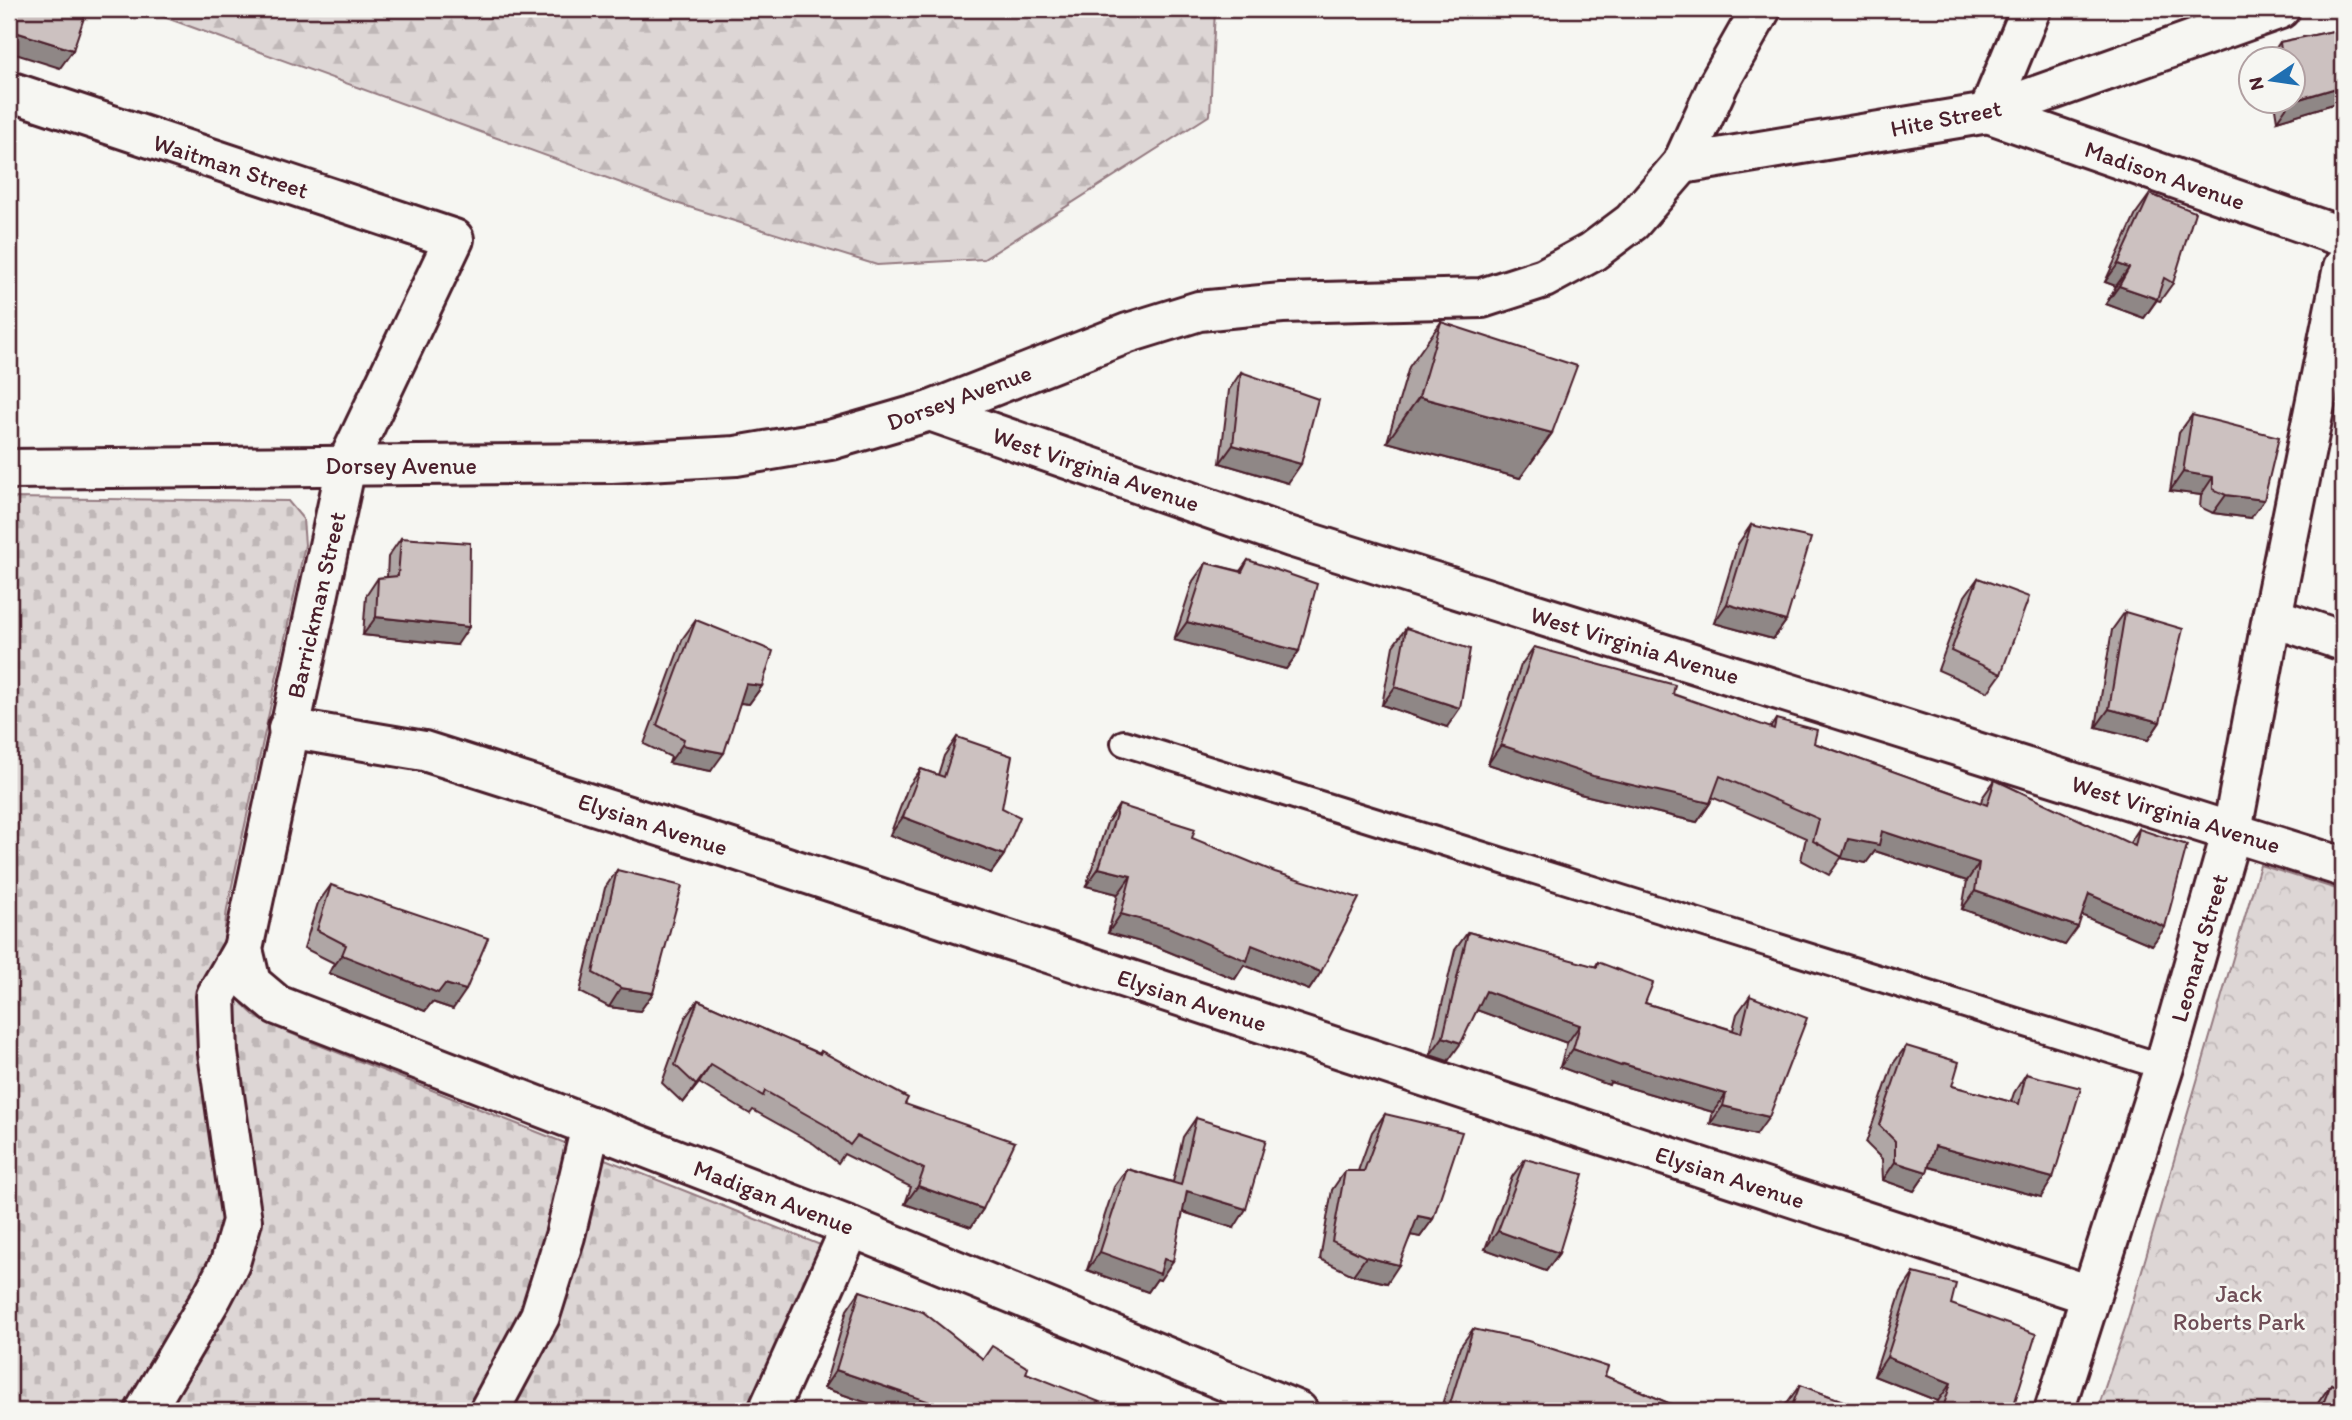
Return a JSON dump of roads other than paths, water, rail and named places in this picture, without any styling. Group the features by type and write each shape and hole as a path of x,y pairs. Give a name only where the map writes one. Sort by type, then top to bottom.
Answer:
{"street":[{"name":"Dorsey Avenue","path":"9,469 611,463 736,456 830,440 930,411 1128,333 1199,311 1282,303 1482,298 1545,278 1592,252 1632,222 1682,164 1719,83 1761,9"},
{"path":"1988,113 2031,9"},
{"name":"Hite Street","path":"1682,164 1988,113 2280,9"},
{"name":"Waitman Street","path":"9,91 454,239"},
{"name":"Madison Avenue","path":"1988,113 2343,237"},
{"name":"Barrickman Street","path":"145,1411 224,1275 242,1221 218,1053 216,996 247,966 288,728 346,466 454,239"},
{"name":"Leonard Street","path":"2053,1411 2164,1067 2232,831 2343,267"},
{"name":"West Virginia Avenue","path":"930,411 1291,537 2343,867"},
{"path":"2272,617 2343,641"},
{"name":"Elysian Avenue","path":"288,728 437,755 2090,1296"},
{"name":"Madigan Avenue","path":"247,966 277,1005 851,1227 1298,1411"},
{"path":"489,1411 540,1316 565,1236 591,1126"},
{"path":"768,1411 851,1227"}],"lane":[{"path":"1124,743 2164,1067"}],"park label":[{"name":"Jack Roberts Park","path":"2239,1307"}]}
